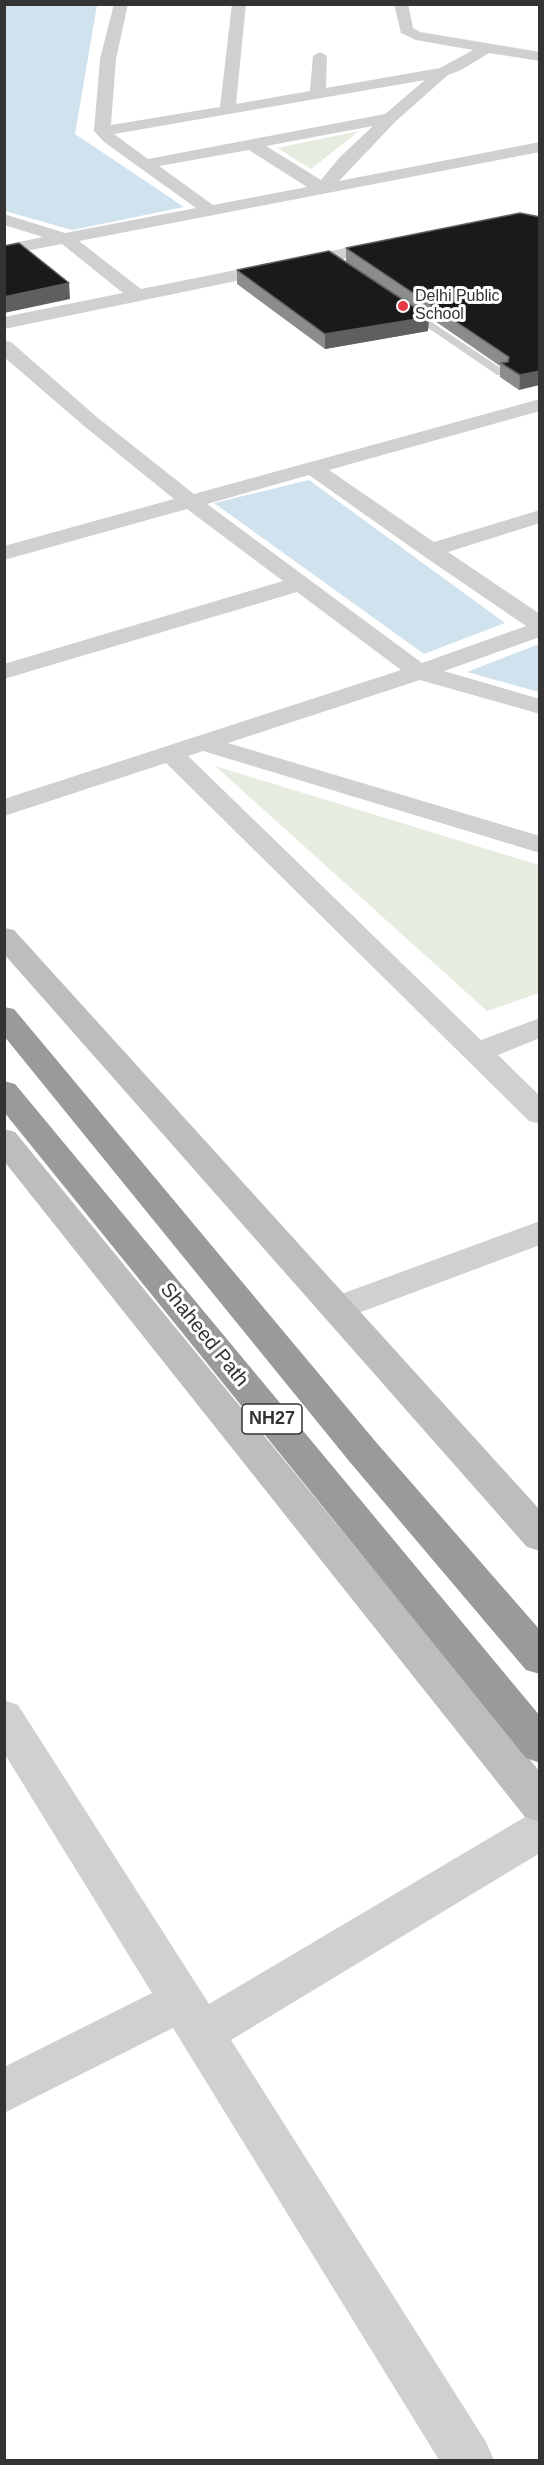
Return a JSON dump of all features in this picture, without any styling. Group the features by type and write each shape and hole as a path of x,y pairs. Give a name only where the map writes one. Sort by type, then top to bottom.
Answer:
{"highway":[{"name":"NH27","path":"4,1016 354,1442 540,1658"},
{"name":"Shaheed Path","path":"4,1091 540,1746"}],"street":[{"path":"102,131 108,59 122,4"},
{"path":"227,110 239,4"},
{"path":"401,4 406,30 416,36 539,56"},
{"path":"102,131 443,72 456,67 486,48"},
{"path":"318,95 320,56"},
{"path":"323,189 345,162 390,118 443,72"},
{"path":"146,164 390,118"},
{"path":"102,131 211,211"},
{"path":"251,144 323,189"},
{"path":"4,250 540,147"},
{"path":"4,219 66,239 137,295"},
{"path":"4,323 137,295 333,260 406,241"},
{"path":"4,346 91,422 190,501 419,672 540,707"},
{"path":"4,553 540,405"},
{"path":"312,468 540,627"},
{"path":"430,550 540,516"},
{"path":"4,672 299,584"},
{"path":"4,808 419,672 540,627"},
{"path":"202,743 540,845"},
{"path":"171,754 540,1114"},
{"path":"4,936 540,1536"},
{"path":"478,1052 540,1027"},
{"path":"4,1139 540,1804"},
{"path":"337,1309 540,1232"},
{"path":"4,1717 468,2460"},
{"path":"4,2091 192,2017 540,1830"}],"lane":[{"path":"398,302 501,373"}],"shaded area":[{"path":"359,131 311,169 277,148"},
{"path":"215,766 539,865 539,993 487,1011"}],"water":[{"path":"4,5 97,5 75,134 184,207 72,230 5,211"},
{"path":"309,480 505,623 424,654 214,503"},
{"path":"539,644 539,692 467,672"}],"building":[{"path":"520,213 540,217 540,371 520,375 501,363 508,362 509,357 346,248"},
{"path":"19,243 69,283 4,297 4,246"},
{"path":"329,251 429,317 325,334 237,270"}],"place":[{"name":"Delhi Public School","path":"403,306"}]}
